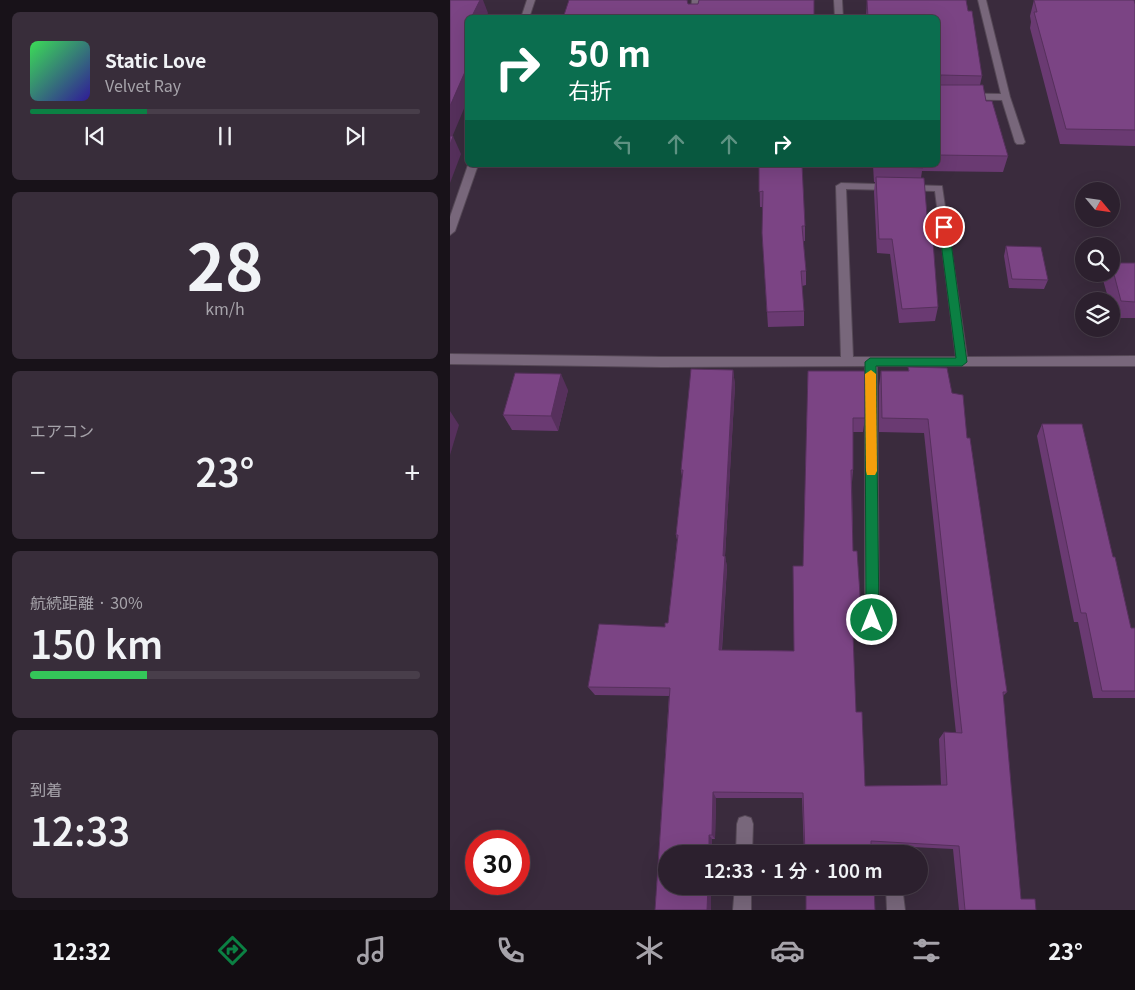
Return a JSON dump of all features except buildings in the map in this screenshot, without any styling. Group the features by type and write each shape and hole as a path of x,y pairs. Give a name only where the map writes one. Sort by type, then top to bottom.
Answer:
{"street":[{"path":"525,15 531,0"},
{"path":"694,15 696,0"},
{"path":"838,0 839,15"},
{"path":"982,0 1006,97 1020,142"},
{"path":"940,96 1006,97"},
{"path":"450,231 472,167"},
{"path":"847,362 842,186 939,188 962,362"},
{"path":"450,359 847,362 1135,361"},
{"path":"870,362 872,620"},
{"path":"744,845 745,824"},
{"path":"742,895 742,910"},
{"path":"895,895 896,910"}],"slow traffic":[{"path":"871,374 871,471"}],"route":[{"path":"872,620 870,362 962,362 944,227"}]}
